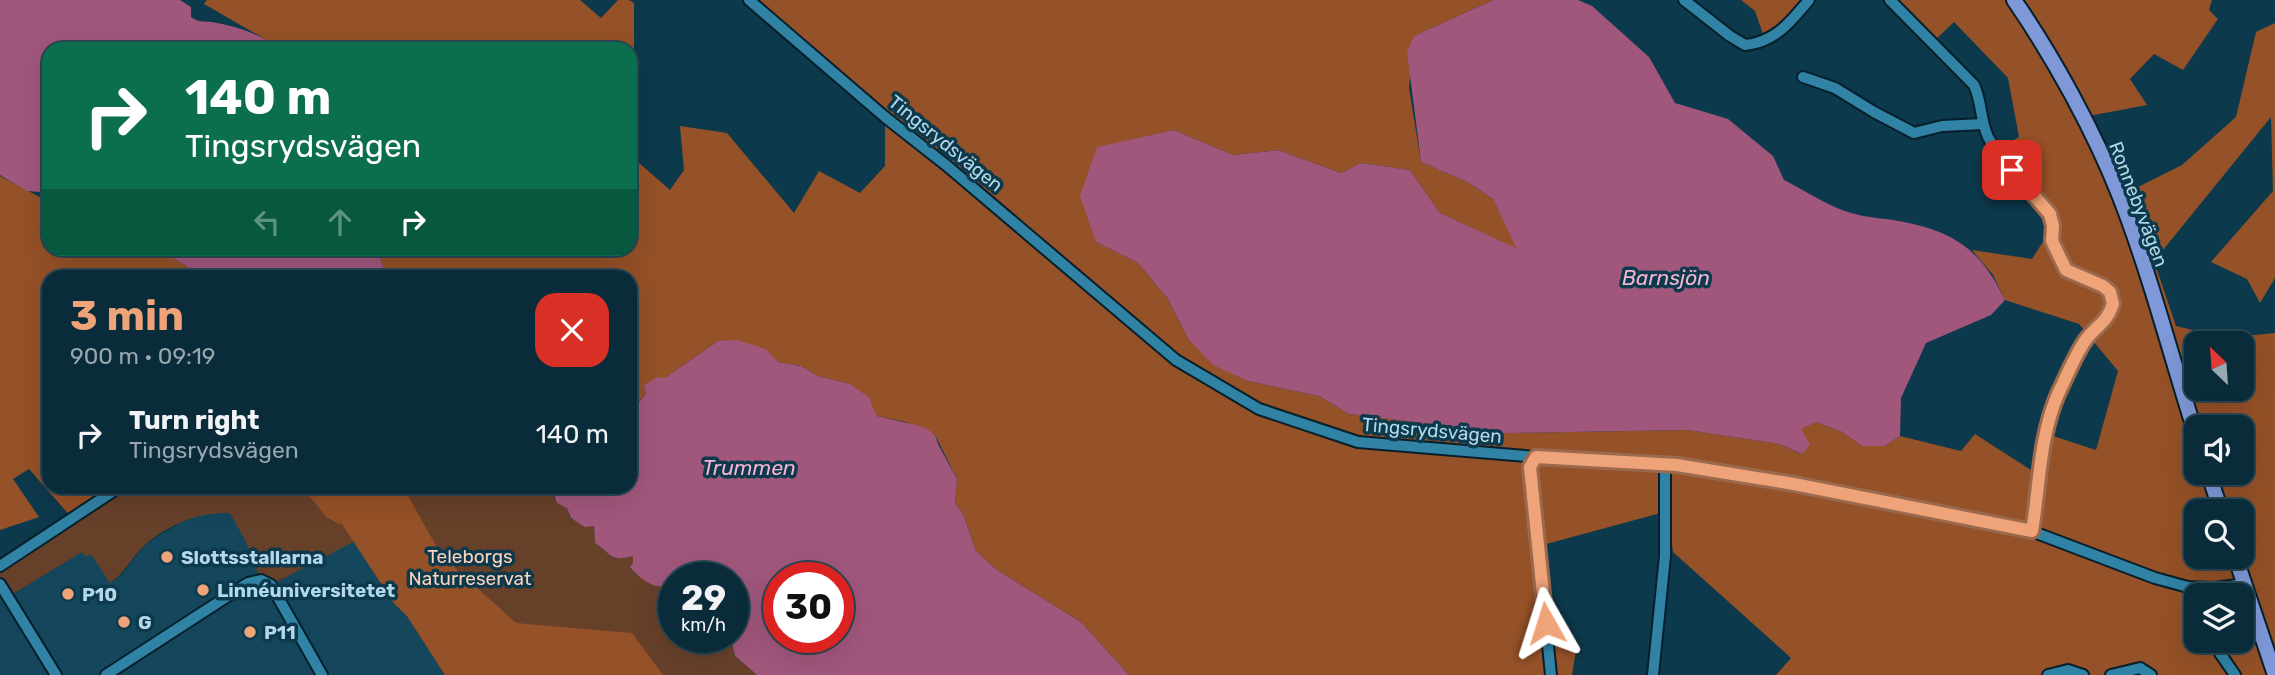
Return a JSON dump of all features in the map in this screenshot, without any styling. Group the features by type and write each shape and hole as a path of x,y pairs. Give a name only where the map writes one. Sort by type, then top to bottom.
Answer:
{"main road":[{"name":"Ronnebyvägen","path":"2014,0 2038,34 2076,103 2120,196 2190,415"},
{"path":"2254,613 2275,675"}],"street":[{"name":"Tingsrydsvägen","path":"749,0 1176,360 1259,408 1358,442 1536,457 1665,464 1794,484 2032,531 2155,578 2184,586"},
{"path":"1684,0 1745,45 1784,30 1809,0"},
{"path":"1889,0 1974,85 1983,124 1989,137 2012,170 2050,214 2053,226 2052,241 2066,270 2103,286 2110,292 2113,304 2103,324 2087,338 2058,395 2044,433 2039,492 2032,531"},
{"path":"1803,77 1835,88 1874,113 1914,133 1942,126 1983,124"},
{"path":"1536,457 1530,467 1551,675"},
{"path":"1653,675 1665,556 1665,464"},
{"path":"0,566 109,494"},
{"path":"106,675 248,583 261,580 271,585 323,675"},
{"path":"0,584 56,675"},
{"path":"2220,653 2235,675"},
{"path":"2111,675 2140,668 2151,675"},
{"path":"2048,675 2068,670 2083,675"}],"shaded area":[{"path":"207,0 580,0 601,18 618,0 629,0 634,3 634,42 270,42 204,4"},
{"path":"749,0 1493,0 1414,36 1409,88 1421,162 1469,183 1493,199 1517,249 1440,213 1410,170 1361,163 1341,173 1278,150 1233,155 1174,130 1097,148 1096,242 1138,263 1168,299 1189,340 1248,381 1319,396 1349,414 1504,433 1688,430 1779,444 1801,454 1800,429 1817,422 1842,432 1862,446 1885,446 1900,436 1961,451 1975,434 2040,476 2044,433 2096,450 2118,371 2079,324 2005,300 1993,275 1972,250 2032,259 2053,226 2050,214 1997,150 2019,137 2008,78 1954,22 1933,42 1890,0 2212,0 2209,10 2218,19 2183,70 2154,54 2130,79 2147,105 2083,117 2120,196 2182,165 2236,117 2256,32 2275,23 2275,278 2260,303 2247,279 2211,262 2273,191 2271,117 2154,261 2176,326 2197,331 2184,331 2184,401 2254,401 2254,335 2275,333 2275,675 1776,675 1791,658 1673,552 1668,511 1539,546 1544,645 1577,644 1572,675 1129,675 1081,622 997,570 976,551 963,514 955,503 957,479 935,435 905,422 877,416 850,384 818,376 801,366 778,362 718,341 665,378 643,386 646,393 637,404 637,270 384,270 379,256 637,256 637,161 670,190 684,170 680,126 727,133 794,213 819,171 860,193 885,166 885,117"},
{"path":"1741,0 1809,0 1765,40 1755,11"},
{"path":"0,176 42,198 42,256 168,256 191,270 42,270 42,484 29,469 13,479 39,517 0,530"},
{"path":"51,494 105,494 72,518"},
{"path":"308,494 407,494 442,556 516,623 632,633 663,675 445,675 340,521 341,525 326,517"},
{"name":"Linnéuniversitetet","path":"213,512 230,513 271,585 354,541 445,675 0,675 0,595 3,600 82,552 91,553 111,583 121,576 145,545 194,516"}],"green space":[{"name":"Teleborgs Naturreservat","path":"104,494 308,494 326,517 372,494 553,494 567,508 571,519 594,526 595,543 616,557 633,556 634,572 651,584 658,585 658,653 734,653 757,675 445,675 407,616 393,602 355,541 271,585 261,580 245,540 230,513 195,517 173,526 144,546 110,583 91,554 86,557 82,552 3,600 0,595 0,566"}],"water":[{"path":"0,0 180,0 191,7 191,17 194,19 240,29 271,42 42,42 42,193 27,191 0,175"},
{"name":"Barnsjön","path":"1493,0 1578,0 1592,6 1649,57 1675,103 1728,119 1773,156 1784,180 1843,210 1913,224 1947,235 1985,266 2005,300 1991,315 1926,343 1901,398 1900,436 1885,446 1862,446 1842,432 1817,422 1801,429 1810,445 1802,454 1779,444 1688,430 1504,433 1349,414 1319,396 1248,381 1213,365 1189,340 1168,299 1138,263 1096,242 1080,196 1097,147 1174,130 1233,155 1278,150 1341,173 1361,163 1410,170 1440,213 1516,248 1493,199 1469,183 1421,162 1407,52 1414,36"},
{"path":"168,256 379,256 384,270 191,270"},
{"name":"Trummen","path":"737,340 766,349 778,362 801,366 818,376 850,384 870,398 877,416 924,427 935,435 957,479 955,503 963,514 976,551 997,570 1081,622 1129,675 757,675 734,653 749,653 749,562 658,562 658,586 650,584 630,567 633,556 616,558 609,554 595,543 594,526 585,527 571,518 567,508 557,503 554,494 637,494 637,405 646,393 643,386 657,377 665,378 718,341"}],"place":[{"name":"Slottsstallarna","path":"167,557"},
{"name":"Linnéuniversitetet","path":"203,590"},
{"name":"P10","path":"68,594"},
{"name":"G","path":"124,622"},
{"name":"P11","path":"250,632"}],"route":[{"path":"1546,623 1530,467 1536,457 1677,465 1794,484 2032,531 2039,492 2044,433 2058,395 2087,338 2103,324 2113,304 2110,292 2103,286 2066,270 2052,241 2053,226 2050,214 2012,170"}]}
